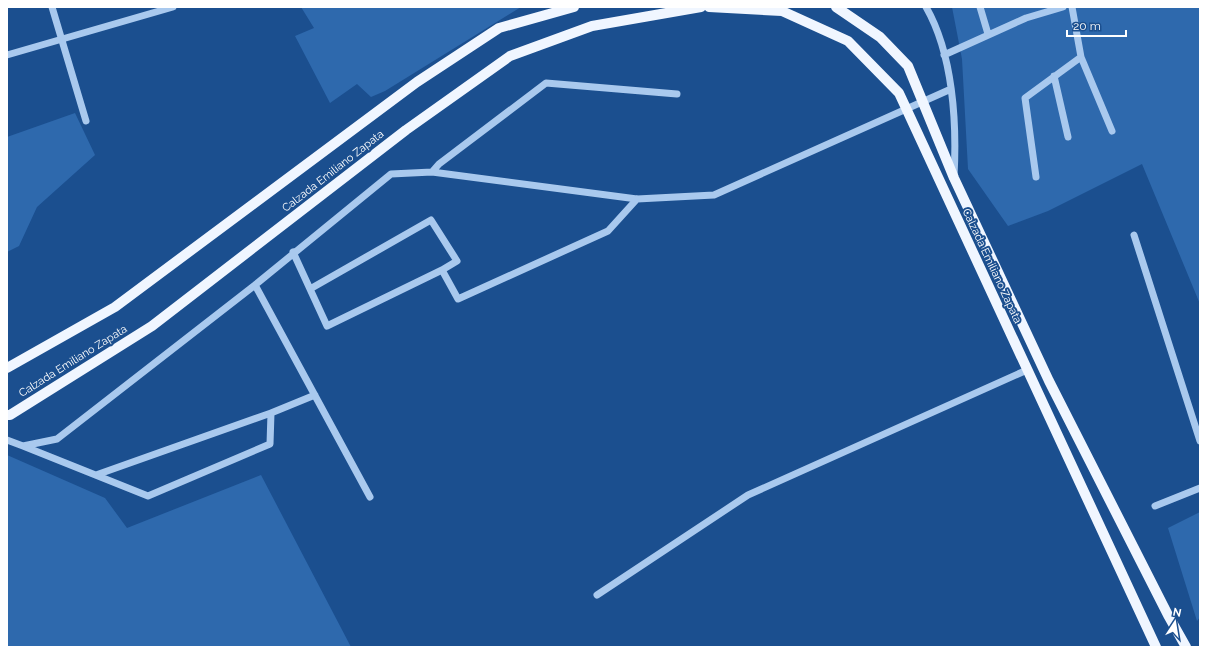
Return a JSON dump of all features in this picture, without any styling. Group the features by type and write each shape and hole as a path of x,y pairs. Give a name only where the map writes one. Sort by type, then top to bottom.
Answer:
{"main road":[{"name":"Calzada Emiliano Zapata","path":"7,368 115,307 418,82 499,28 574,7"},
{"name":"Calzada Emiliano Zapata","path":"7,415 10,415 152,326 406,130 510,56 592,26 701,7"},
{"name":"Calzada Emiliano Zapata","path":"709,7 782,11 848,41 899,93 1156,647"},
{"name":"Calzada Emiliano Zapata","path":"836,7 880,37 908,66 954,178 1049,381 1168,615 1186,647"}],"street":[{"path":"52,7 86,121"},
{"path":"7,55 174,7"},
{"path":"926,7 932,17 944,55 951,89 955,126 954,178"},
{"path":"980,7 988,34"},
{"path":"944,55 1026,18 1063,7"},
{"path":"1072,7 1081,57 1112,131"},
{"path":"1036,177 1025,98 1081,57"},
{"path":"1054,76 1068,136"},
{"path":"432,172 439,164 546,83 677,94"},
{"path":"23,446 57,440 256,285 293,252 391,174 432,172 637,199 714,195 951,89"},
{"path":"442,270 458,299 608,231 637,199"},
{"path":"293,252 310,289 327,326 442,270 457,261 431,220 310,289"},
{"path":"1134,235 1200,440"},
{"path":"256,285 370,496"},
{"path":"597,595 748,495 1027,370"},
{"path":"96,475 271,413 315,395"},
{"path":"7,440 148,496 270,444 271,413"},
{"path":"1155,506 1200,488"}],"shaded area":[{"path":"301,7 521,7 385,91 371,97 357,84 330,103 295,36 314,28"},
{"path":"952,7 1200,7 1200,304 1142,164 1048,211 1008,226 968,169 962,59"},
{"path":"75,113 95,155 37,207 19,246 7,252 7,137"},
{"path":"7,455 105,498 127,528 261,475 351,647 7,647"},
{"path":"1200,512 1200,617 1197,621 1168,528"}]}
